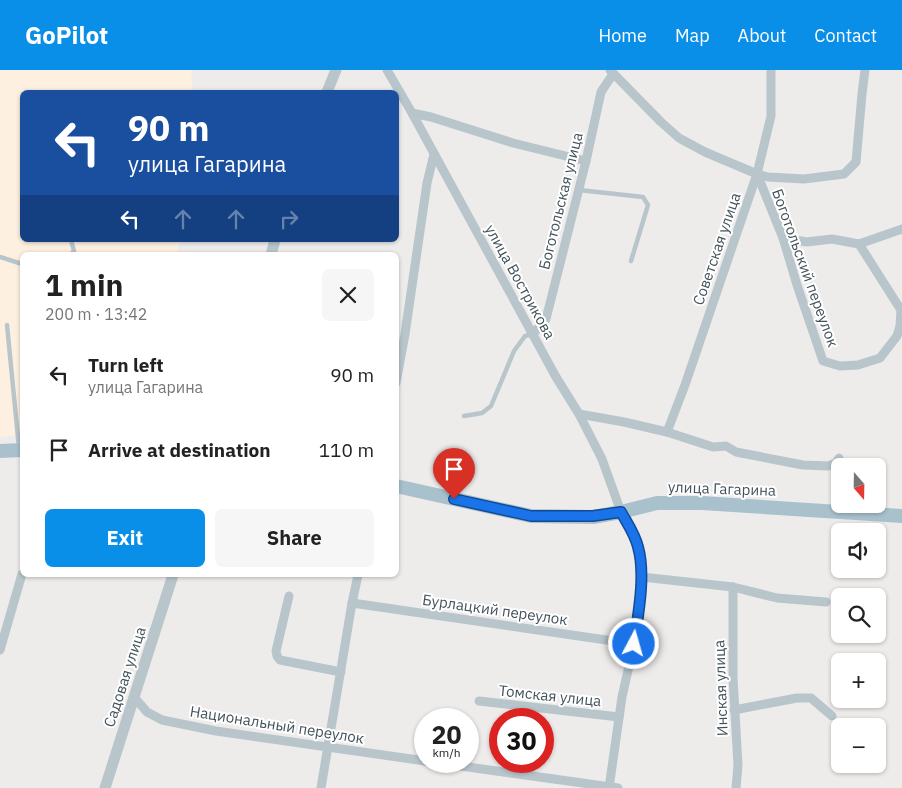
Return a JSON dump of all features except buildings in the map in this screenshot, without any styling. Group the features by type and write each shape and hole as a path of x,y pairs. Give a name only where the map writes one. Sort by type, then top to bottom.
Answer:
{"main road":[{"path":"0,451 20,450"},
{"name":"улица Гагарина","path":"399,487 531,516 593,516 621,512 657,503 702,502 902,516"}],"street":[{"path":"328,90 336,70"},
{"name":"улица Вострикова","path":"387,70 399,90"},
{"name":"Советская улица","path":"667,432 685,385 757,174 771,116 772,70"},
{"path":"611,72 679,138 705,152 757,174 768,177 804,179 844,174 856,162 865,70"},
{"name":"Боготольская улица","path":"533,334 546,320 586,161 601,92 611,72"},
{"name":"улица Вострикова","path":"399,91 556,377 579,414 602,459 621,512"},
{"path":"412,113 431,117 514,143 586,161"},
{"path":"399,367 427,183 434,154"},
{"name":"Боготольский переулок","path":"757,174 782,238 823,361 840,366 858,365 880,358 897,336 900,326 901,310 859,244"},
{"path":"782,238 807,242 832,239 859,244 902,229"},
{"path":"579,414 667,432 713,448 726,446 736,452 803,466 831,464"},
{"name":"Томская улица","path":"612,788 619,717 634,644 642,577 638,547 621,512"},
{"path":"0,650 21,577"},
{"name":"Садовая улица","path":"104,788 172,577"},
{"path":"321,788 358,577"},
{"path":"642,577 733,587 777,598 826,602"},
{"name":"Инская улица","path":"733,587 734,710 738,765 736,788"},
{"path":"289,596 276,651 277,656 280,660 341,672"},
{"name":"Бурлацкий переулок","path":"352,603 634,644"},
{"name":"Национальный переулок","path":"134,697 148,712 162,720 216,731 414,760"},
{"path":"734,710 797,698 811,698 832,716"},
{"name":"Томская улица","path":"478,701 619,717"},
{"name":"Национальный переулок","path":"479,769 612,788"}],"lane":[{"path":"579,190 643,197 648,205 632,261"},
{"path":"0,258 20,263"},
{"path":"8,325 20,440"},
{"path":"464,416 482,413 491,406 514,351 525,336 533,334"}],"shaded area":[{"path":"0,70 191,70 193,90 20,90 20,242 180,242 178,252 20,252 20,435 0,437"}],"route":[{"path":"454,499 531,516 593,516 621,512 638,547 642,577 634,644"}]}
